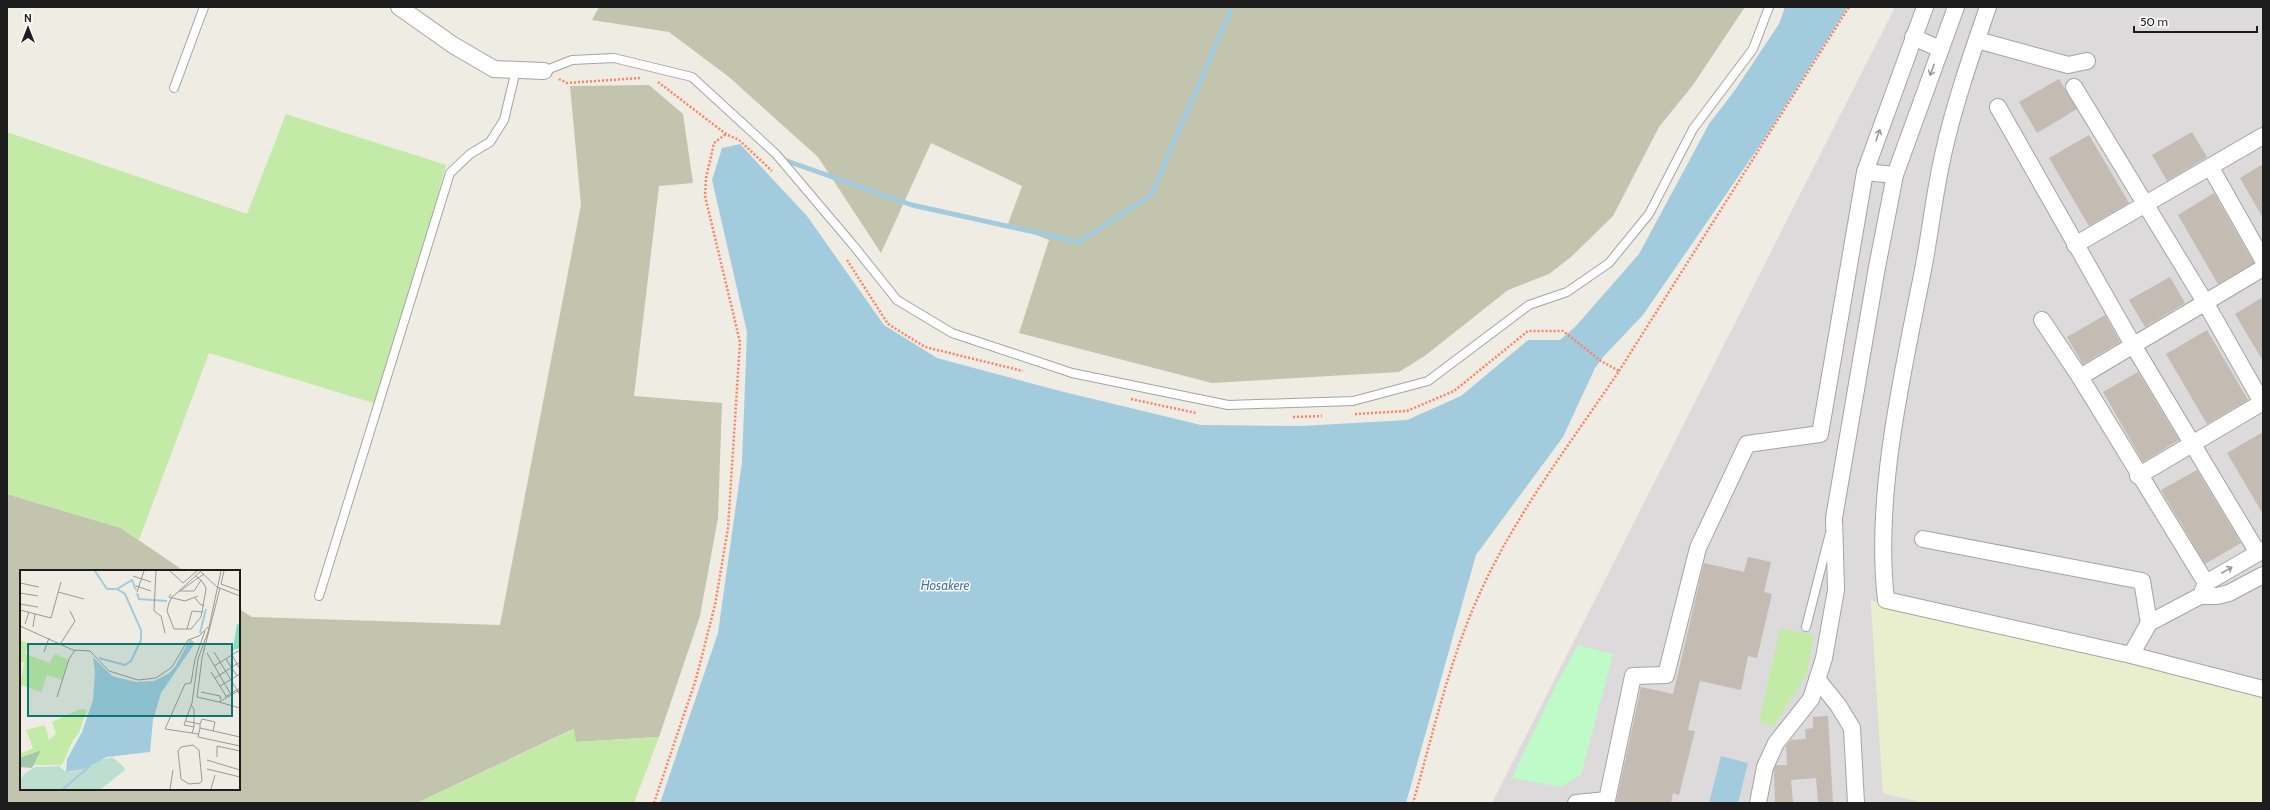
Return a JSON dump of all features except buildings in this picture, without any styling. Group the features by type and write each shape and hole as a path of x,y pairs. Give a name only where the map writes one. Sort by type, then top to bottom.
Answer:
{"street":[{"path":"399,7 453,45 494,69 544,71"},
{"path":"1576,803 1607,800 1633,676 1666,675 1698,548 1747,444 1820,434 1865,172 1925,7"},
{"path":"1758,803 1765,767 1776,743 1811,698 1824,658 1836,590 1834,518 1877,267 1895,175 1956,7"},
{"path":"1988,7 1960,89 1943,155 1926,259 1893,430 1882,566 1886,600 2131,655 2263,689"},
{"path":"1913,37 1940,48"},
{"path":"1977,40 2068,65 2087,61"},
{"path":"2074,87 2205,302 2263,403 2138,476"},
{"path":"1998,107 2132,344 2192,444 2260,552 2149,623 2131,655"},
{"path":"2075,245 2211,168 2263,136"},
{"path":"2211,168 2263,260"},
{"path":"1865,172 1895,175"},
{"path":"2080,378 2132,344 2263,268"},
{"path":"2042,320 2080,378 2203,589 2217,596 2229,593 2263,575"},
{"path":"1924,539 2142,581 2149,623"},
{"path":"1817,680 1838,705 1852,728 1856,803"}],"lane":[{"path":"174,88 204,7"},
{"path":"544,71 572,60 614,58 692,77 776,154 853,245 897,300 952,333 1072,373 1228,405 1353,401 1428,381 1529,304 1567,292 1609,263 1649,214 1693,129 1754,49 1769,7"},
{"path":"319,596 450,173 470,154 490,142 504,120 516,70"},
{"path":"1806,627 1821,560 1834,518"}],"path":[{"path":"1413,803 1463,632 1479,594 1519,520 1619,371 1849,7"},
{"path":"544,71 567,83 644,78"},
{"path":"652,77 726,134 739,140 778,175"},
{"path":"654,803 696,679 715,606 728,528 740,342 705,196 706,178 714,144 726,134"},
{"path":"844,255 888,324 926,347 1026,372"},
{"path":"1354,414 1407,411 1454,391 1528,331 1563,331 1601,361 1619,371"},
{"path":"1129,398 1158,406 1202,413"},
{"path":"1286,416 1324,416"}],"shaded area":[{"path":"599,7 1745,7 1693,85 1659,127 1613,216 1571,257 1549,274 1508,290 1426,355 1399,372 1212,383 1019,333 1049,240 1008,224 1022,186 931,143 881,253 818,157 729,77 669,32 592,20"},
{"path":"1895,7 2263,7 2263,693 1871,601 1883,793 1925,803 1492,803"},
{"path":"649,85 683,114 693,183 659,186 634,396 722,403 718,518 700,616 659,737 576,742 573,729 417,803 7,803 7,494 121,528 183,570 20,570 20,790 240,790 240,610 252,617 500,625 581,205 570,86"},
{"path":"1871,601 2263,693 2263,803 1925,803 1883,793"}],"green space":[{"path":"286,114 446,165 380,405 209,353 139,540 121,528 7,494 7,132 247,214"},
{"path":"1782,629 1814,635 1807,674 1773,727 1759,721 1780,630"},
{"path":"1578,645 1613,654 1581,775 1560,787 1512,778 1555,687"},
{"path":"574,729 576,742 659,737 634,803 417,803"}],"water":[{"name":"Hosakere","path":"1785,7 1848,7 1767,135 1643,315 1603,357 1595,368 1563,437 1476,555 1406,803 660,803 718,633 742,462 747,332 712,180 722,148 740,144 807,216 884,325 937,358 1060,391 1201,425 1301,426 1407,420 1461,396 1528,340 1560,340 1576,326 1639,254 1709,124 1735,90 1779,24"},
{"path":"1721,756 1748,763 1738,803 1709,803"}],"waterway":[{"path":"787,161 912,205 1079,242 1151,195 1232,7"}]}
